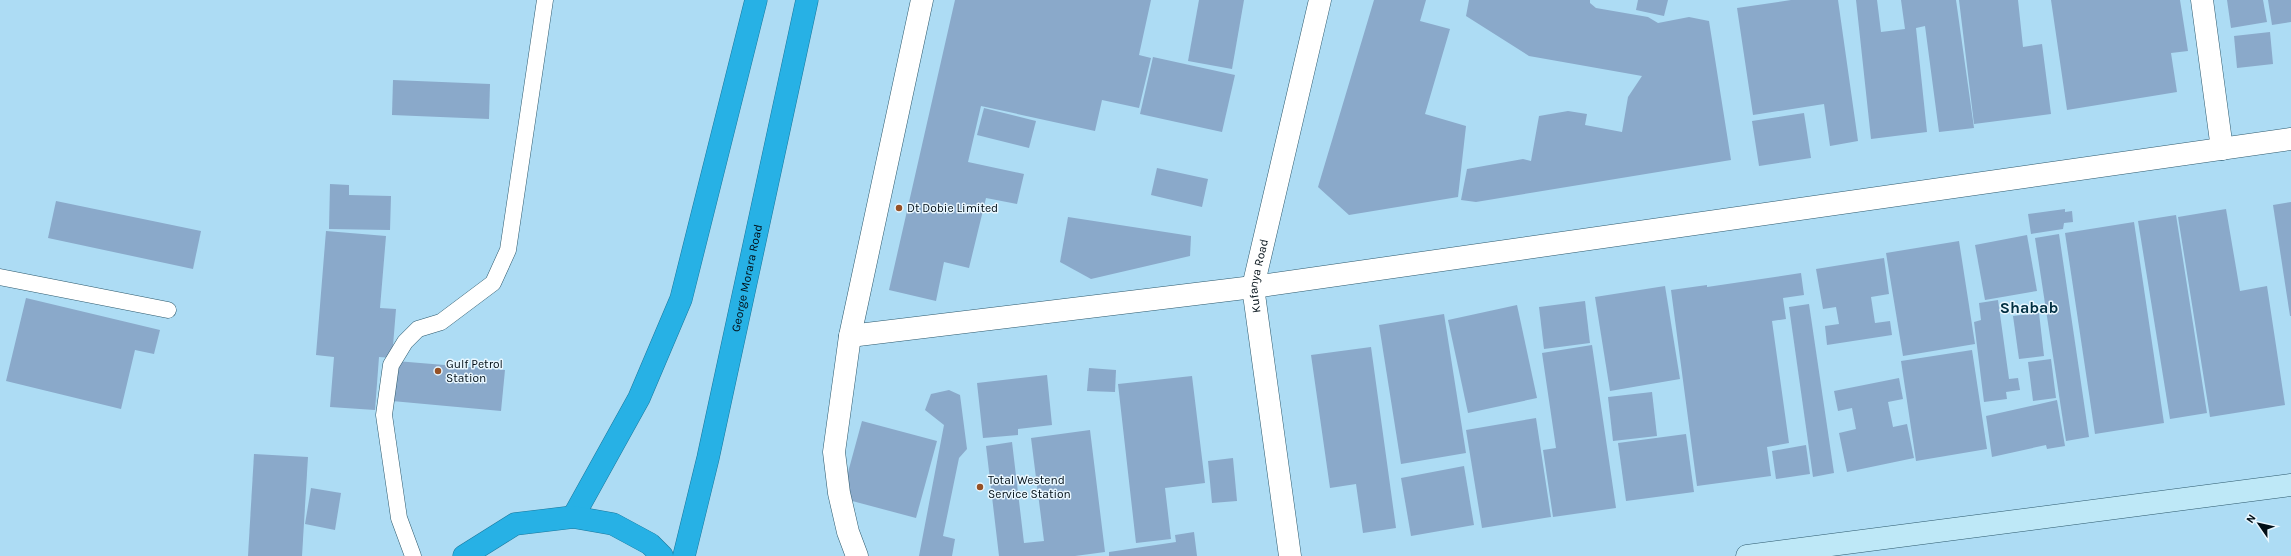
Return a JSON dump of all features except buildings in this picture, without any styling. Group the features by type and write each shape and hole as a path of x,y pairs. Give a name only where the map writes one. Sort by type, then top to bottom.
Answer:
{"highway":[{"path":"573,517 640,398 681,299 756,0"},
{"name":"George Morara Road","path":"684,556 708,458 807,0"},
{"path":"464,556 515,524 573,517 613,524 650,544 662,556"}],"street":[{"path":"857,556 848,532 839,493 834,452 850,336 922,0"},
{"name":"Kufanya Road","path":"1290,556 1253,287 1320,0"},
{"path":"2202,0 2222,149"},
{"path":"850,336 1253,287 2291,139"},
{"path":"1747,556 2291,485"}],"lane":[{"path":"413,556 399,518 384,415 391,365 405,342 418,329 441,322 493,283 508,250 545,0"},
{"path":"0,277 168,310"}],"place":[{"name":"Dt Dobie Limited","path":"899,208"},
{"name":"Gulf Petrol Station","path":"438,371"},
{"name":"Total Westend Service Station","path":"980,487"}],"district":[{"name":"Shabab","path":"2029,307"}]}
